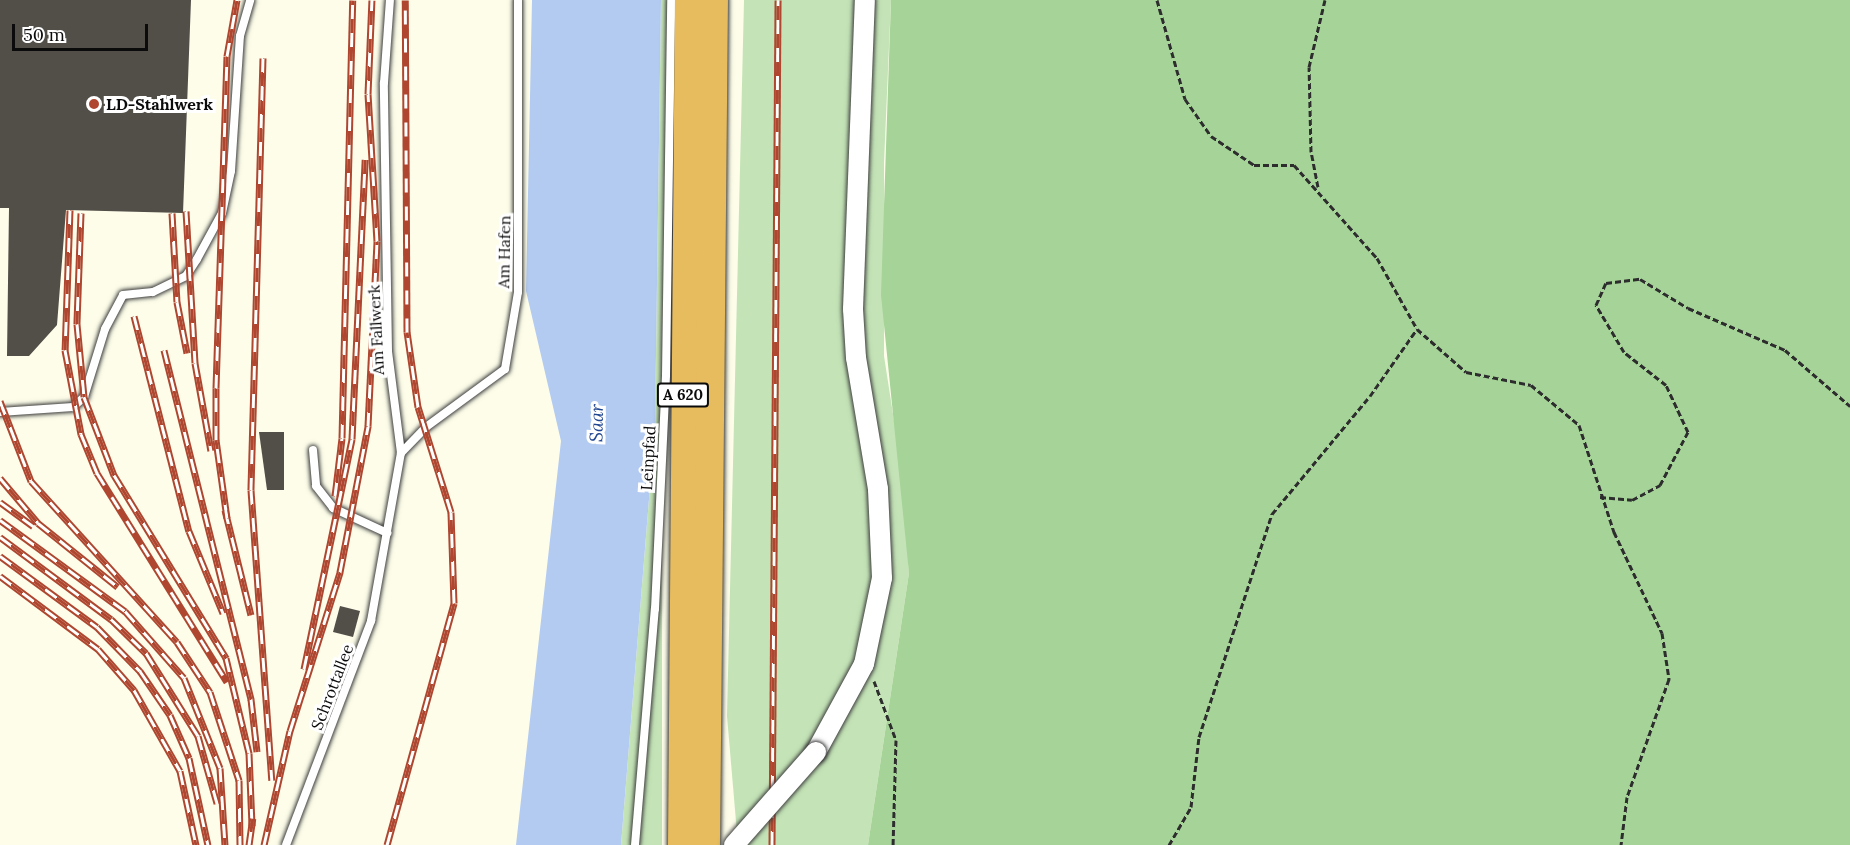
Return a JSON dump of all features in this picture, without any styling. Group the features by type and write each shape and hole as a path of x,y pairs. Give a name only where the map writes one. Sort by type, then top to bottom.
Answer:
{"highway":[{"name":"A 620","path":"689,0 693,790 706,845"},
{"name":"A 620","path":"682,845 693,790 714,0"}],"street":[{"path":"734,845 816,752 864,664 882,578 883,536 853,309 865,0"}],"lane":[{"path":"0,412 74,407 84,397 105,329 123,294 153,292 186,276 198,259 222,213 231,171 240,36 250,0"},
{"name":"Am Fallwerk","path":"387,534 401,453 388,351 384,83 390,0"},
{"name":"Am Hafen","path":"401,453 426,428 505,369 518,292 518,0"},
{"name":"Leinpfad","path":"635,845 655,609 665,387 671,0"},
{"path":"313,450 316,486 333,508 387,534"},
{"name":"Schrottallee","path":"286,845 371,621 387,534"}],"path":[{"path":"1157,0 1185,99 1211,136 1254,165 1294,165 1318,188 1377,258 1417,329 1466,372 1531,386 1578,425 1600,497 1662,633 1669,679 1627,797 1621,845"},
{"path":"1318,188 1311,152 1309,67 1325,0"},
{"path":"1600,497 1632,500 1660,485 1689,432 1666,385 1624,352 1596,305 1606,284 1640,279 1688,308 1785,350 1850,406"},
{"path":"1169,845 1191,807 1200,737 1272,514 1370,396 1417,329"},
{"path":"864,664 885,698 896,740 893,845"}],"green space":[{"path":"661,0 669,0 662,341 662,845 621,845 655,425"},
{"path":"744,0 891,0 884,163 884,356 904,485 909,573 868,845 738,845 727,716"},
{"path":"891,0 1850,0 1850,845 868,845 909,573 881,295"}],"water":[{"name":"Saar","path":"532,0 661,0 655,425 621,845 516,845 561,441 526,291"}],"building":[{"name":"LD-Stahlwerk","path":"0,0 191,0 183,213 66,210 57,325 29,356 7,356 9,208 0,208"},
{"path":"259,432 284,432 284,490 267,490"},
{"path":"340,606 360,611 353,637 333,632"}],"railway":[{"path":"227,518 216,440 216,388 227,56 237,0"},
{"path":"335,496 342,438 353,0"},
{"path":"264,845 290,731 340,572 368,426 377,241 368,94 372,0"},
{"path":"387,845 454,603 451,512 418,407 407,332 405,0"},
{"path":"772,845 778,0"},
{"path":"263,58 251,490 272,780"},
{"path":"304,669 352,439 365,159"},
{"path":"70,210 65,350 81,434 97,473 227,682"},
{"path":"186,211 195,363 211,451"},
{"path":"81,213 77,324 84,397 114,475 226,658 249,753 252,826"},
{"path":"172,213 177,302 187,353"},
{"path":"134,316 189,531 223,613"},
{"path":"164,350 251,699 257,752"},
{"path":"0,401 31,481 177,642 210,692 239,780 240,845"},
{"path":"0,478 38,523 118,587"},
{"path":"0,502 33,526"},
{"path":"225,510 251,615"},
{"path":"0,520 125,611 184,678 220,768 225,845"},
{"path":"0,537 111,619 146,653 198,736 217,803"},
{"path":"0,556 97,627 140,671 170,715 189,758 208,845"},
{"path":"0,576 98,649 134,690 180,771 196,845"},
{"path":"249,845 253,818"}],"place":[{"name":"LD-Stahlwerk","path":"94,104"}]}
